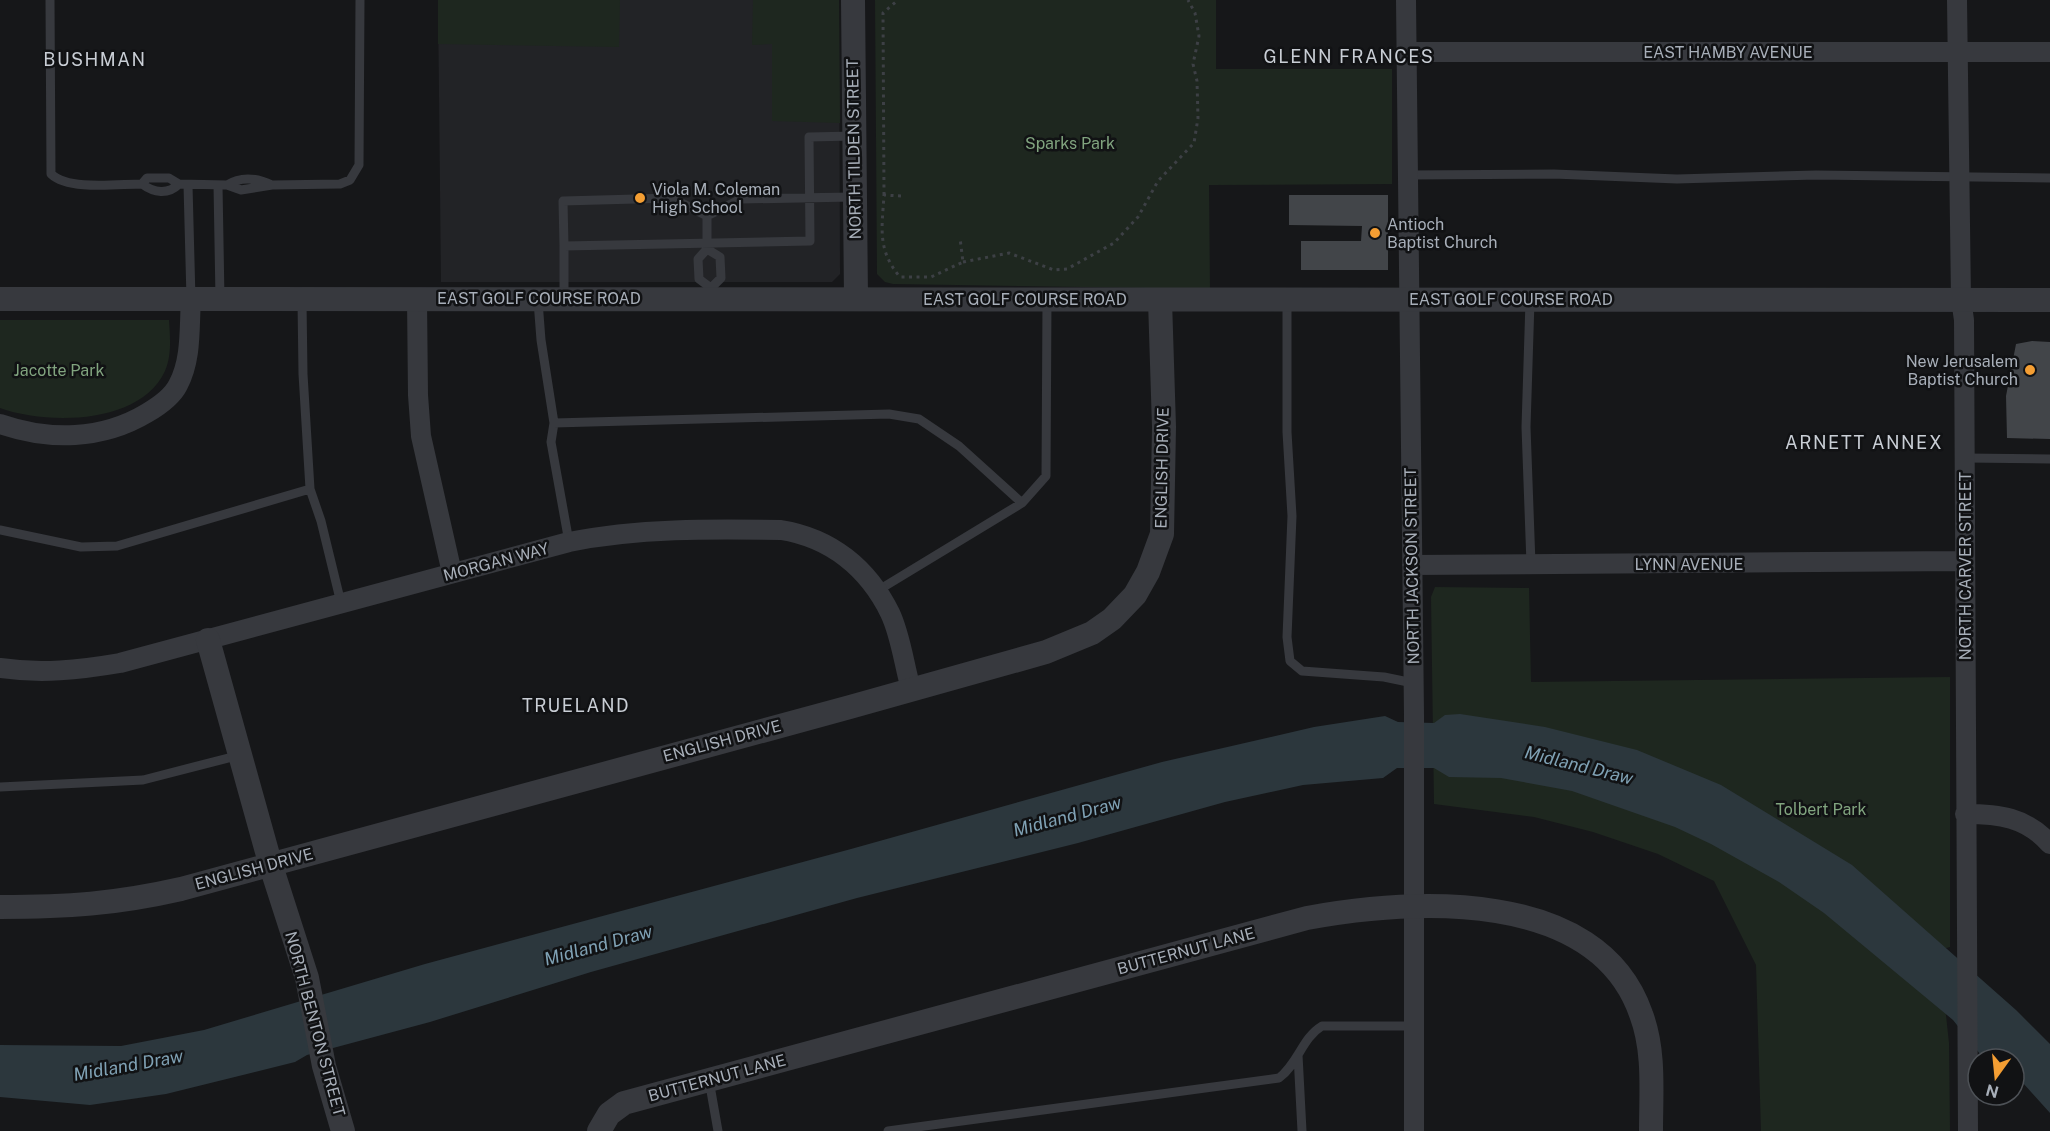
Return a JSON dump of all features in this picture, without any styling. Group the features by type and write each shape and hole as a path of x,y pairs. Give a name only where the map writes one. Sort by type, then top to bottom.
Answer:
{"street":[{"name":"NORTH TILDEN STREET","path":"853,0 856,298"},
{"name":"NORTH JACKSON STREET","path":"1406,0 1414,715 1414,1131"},
{"name":"NORTH CARVER STREET","path":"1957,0 1960,299 1964,320 1965,953 1968,977 1966,1086 1968,1131"},
{"name":"EAST HAMBY AVENUE","path":"1407,52 2050,52"},
{"name":"EAST GOLF COURSE ROAD","path":"0,299 564,299 711,293 856,298 1047,300 2050,300"},
{"path":"0,424 25,432 47,435 85,435 117,427 154,409 178,385 185,367 191,299"},
{"path":"417,299 418,395 421,436 452,573"},
{"name":"ENGLISH DRIVE","path":"0,907 49,908 122,902 271,866 912,689 1080,640 1112,619 1140,586 1158,546 1162,523 1164,427 1160,300"},
{"name":"MORGAN WAY","path":"0,668 37,672 80,670 139,659 569,542 611,534 738,529 798,533 826,544 849,558 877,591 891,614 912,689"},
{"name":"LYNN AVENUE","path":"1412,565 1965,561"},
{"name":"NORTH BENTON STREET","path":"208,640 271,866 306,978 324,1066 343,1131"},
{"path":"1965,814 1998,814 2016,819 2034,828 2050,843"},
{"name":"BUTTERNUT LANE","path":"599,1131 609,1114 624,1103 1307,918 1361,909 1413,907 1462,909 1538,920 1560,928 1587,943 1609,961 1630,989 1642,1016 1651,1063 1651,1131"}],"lane":[{"path":"50,0 51,174 58,181 70,184 142,184 149,189 164,192 183,184"},
{"path":"142,184 147,178 163,178 183,184 222,185 243,179 260,180 272,184 340,184 350,180 359,165 360,0"},
{"path":"564,246 707,246 810,242 809,137 854,135"},
{"path":"1407,176 1554,174 1677,179 1816,175 2050,178"},
{"path":"183,184 191,299"},
{"path":"220,299 222,185"},
{"path":"706,216 741,199 855,197"},
{"path":"564,299 563,201 672,198 706,216"},
{"path":"706,216 707,246 698,258 699,279 711,293 721,278 720,257 707,246"},
{"path":"538,298 541,340 554,423 551,442 569,542"},
{"path":"302,299 303,374 310,489 321,521 341,603"},
{"path":"1530,299 1526,427 1531,564"},
{"path":"877,591 1022,503 1046,476 1047,300"},
{"path":"1287,300 1287,432 1292,516 1287,637 1290,661 1302,671 1384,677 1413,683"},
{"path":"554,423 889,414 919,419 959,446 1022,503"},
{"path":"1965,458 2050,459"},
{"path":"0,530 81,547 117,546 310,489"},
{"path":"0,787 143,780 241,755"},
{"path":"888,1131 1279,1078 1290,1070 1313,1032 1322,1026 1413,1026"},
{"path":"1298,1055 1302,1131"},
{"path":"709,1080 718,1131"}],"path":[{"path":"898,0 883,13 884,195 881,238 890,265 900,277 931,278 963,262 1009,253 1054,270 1067,269 1113,243 1137,218 1158,181 1194,143 1198,118 1197,81 1193,64 1199,36 1195,13 1188,0"},
{"path":"884,195 901,196"},
{"path":"960,237 963,262"}],"shaded area":[{"name":"Viola M. Coleman High School","path":"438,0 839,0 840,274 832,282 441,282"}],"green space":[{"path":"438,0 620,0 619,47 438,44"},
{"path":"753,0 839,0 840,123 772,121 772,44 752,45"},
{"name":"Sparks Park","path":"875,0 1216,0 1216,69 1392,69 1392,184 1209,185 1210,289 893,284 885,282 877,274"},
{"name":"Jacotte Park","path":"0,320 169,320 169,359 165,371 153,389 135,402 114,411 66,418 20,414 0,408"},
{"name":"Tolbert Park","path":"1435,587 1529,588 1531,682 1950,677 1950,947 1939,950 1949,1043 1950,1131 1761,1131 1756,965 1714,881 1658,854 1593,832 1534,817 1434,804 1431,597"}],"water":[{"name":"Midland Draw","path":"1460,714 1545,727 1637,750 1721,785 1852,865 2016,1010 2050,1044 2050,1113 2026,1086 2026,1047 1974,1047 1953,1020 1824,913 1779,882 1711,844 1675,827 1572,791 1501,778 1449,777 1434,768 1397,768 1383,778 1303,785 1225,802 1078,843 857,898 591,972 430,1022 307,1055 295,1062 166,1094 90,1105 0,1097 0,1045 121,1046 204,1030 425,964 1162,762 1314,727 1385,716 1398,722 1434,723 1445,715"}],"building":[{"name":"Antioch Baptist Church","path":"1289,195 1388,195 1388,270 1301,270 1301,241 1361,241 1362,226 1289,225"},
{"name":"New Jerusalem Baptist Church","path":"2032,341 2050,342 2050,439 2007,438 2006,396 2016,344"}],"place":[{"name":"Viola M. Coleman High School","path":"640,198"},
{"name":"Antioch Baptist Church","path":"1375,233"},
{"name":"New Jerusalem Baptist Church","path":"2030,370"}],"district":[{"name":"GLENN FRANCES","path":"1349,56"},
{"name":"BUSHMAN","path":"95,59"},
{"name":"ARNETT ANNEX","path":"1864,442"},
{"name":"TRUELAND","path":"576,705"}]}
